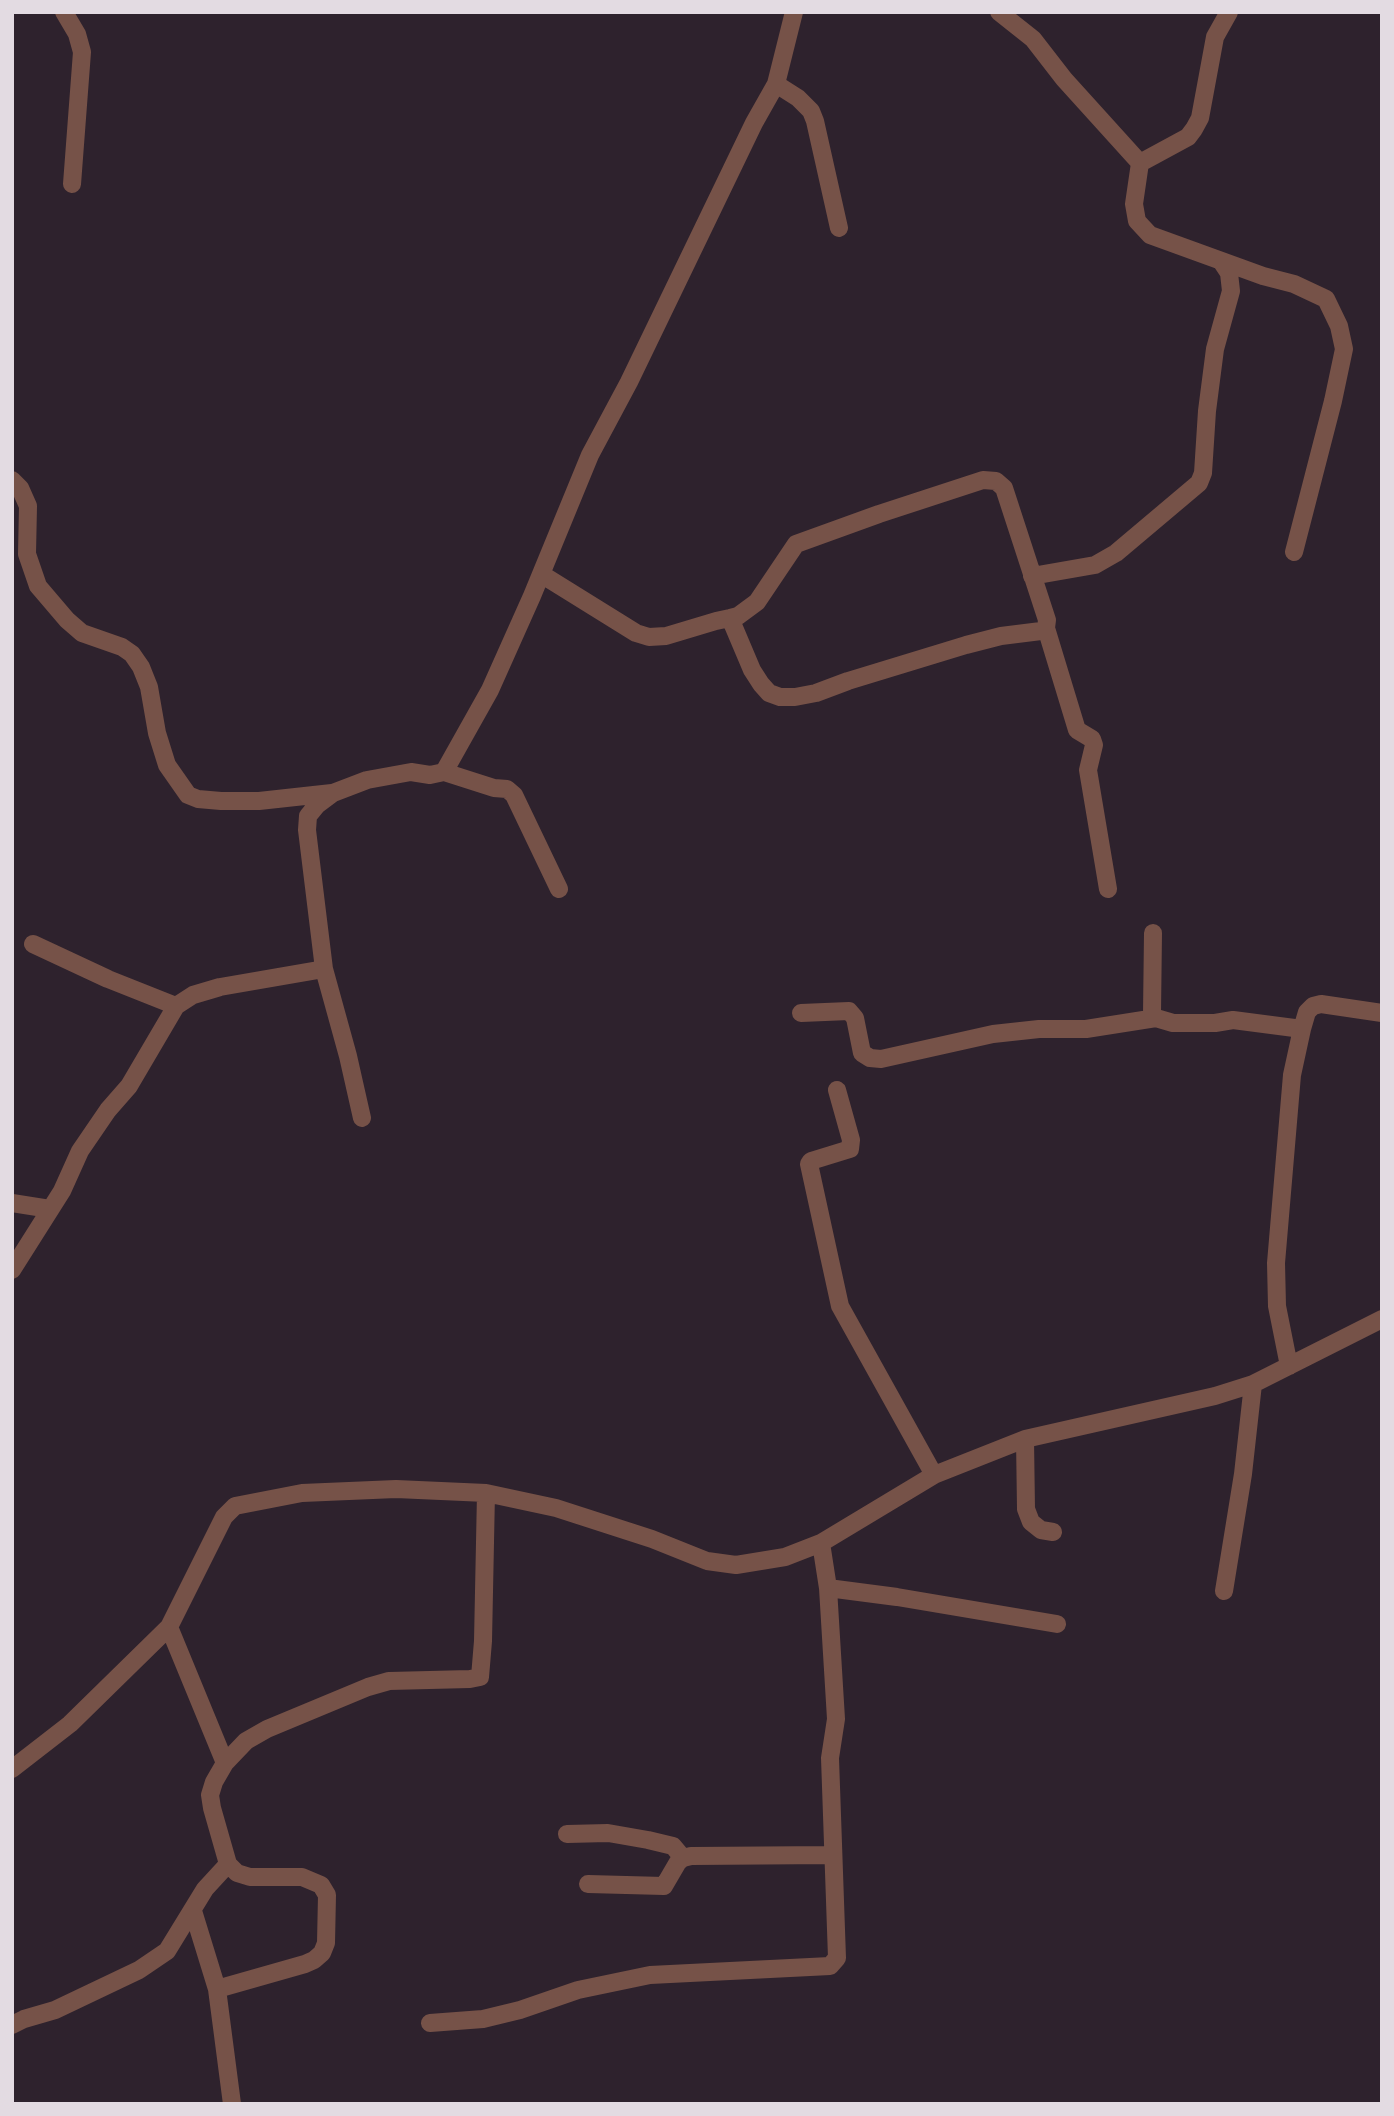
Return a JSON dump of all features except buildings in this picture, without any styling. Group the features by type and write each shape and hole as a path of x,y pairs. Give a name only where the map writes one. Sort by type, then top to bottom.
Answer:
{"street":[{"path":"64,12 77,34 82,52 72,184"},
{"path":"444,772 489,690 590,456 776,84 793,12"},
{"path":"999,12 1033,39 1064,79 1140,163"},
{"path":"1140,163 1188,137 1194,129 1199,118 1214,37 1229,12"},
{"path":"776,84 789,91 811,111 839,228"},
{"path":"1140,163 1134,204 1138,221 1150,234 1221,261 1294,284 1325,299 1339,326 1344,349 1339,375 1294,552"},
{"path":"1032,576 1095,565 1116,553 1199,483 1203,474 1215,349 1231,291 1229,273 1221,261"},
{"path":"12,480 20,488 28,506 27,554 38,586 82,633 122,647 132,654 149,687 157,733 167,765 188,794 198,799 259,801 333,793 367,780 411,772 430,775 444,772 494,788 507,789 514,795 559,890"},
{"path":"541,574 636,633 649,637 666,636 738,617 757,602 796,544 983,480 996,481 1004,488 1047,620 1046,628 1077,730 1092,739 1094,745 1088,770 1108,889"},
{"path":"730,618 752,670 769,692 780,697 806,696 966,645 1046,628"},
{"path":"333,793 308,816 307,830 324,969 362,1118"},
{"path":"1153,933 1152,1013 1156,1018"},
{"path":"33,944 108,979 176,1006"},
{"path":"12,1270 62,1191 80,1151 108,1110 129,1086 176,1006 194,995 220,987 324,969"},
{"path":"1289,1366 1277,1306 1276,1263 1292,1075 1301,1028 1307,1012 1313,1006 1321,1004 1382,1013"},
{"path":"801,1013 849,1011 855,1017 862,1052 870,1058 881,1059 993,1034 1039,1029 1086,1029 1156,1018 1173,1023 1233,1020 1301,1028"},
{"path":"837,1090 851,1140 850,1149 811,1161 810,1164 839,1306 934,1475"},
{"path":"12,1203 50,1209"},
{"path":"12,1769 70,1724 169,1627 224,1517 235,1506 302,1493 396,1489 486,1493 556,1508 642,1535 707,1561 736,1566 785,1557 821,1543 934,1475 1025,1438 1215,1396 1253,1384 1382,1319"},
{"path":"1224,1591 1243,1474 1253,1384"},
{"path":"1025,1438 1026,1509 1031,1522 1041,1530 1053,1532"},
{"path":"217,1989 305,1964 322,1952 326,1943 327,1895 321,1885 302,1877 250,1877 237,1873 228,1864 210,1795 214,1782 225,1763 246,1741 267,1729 368,1687 389,1681 470,1679 480,1676 486,1493"},
{"path":"430,2023 483,2020 578,1990 650,1975 830,1966 837,1958 830,1758 836,1719 828,1588 821,1543"},
{"path":"828,1588 1057,1624"},
{"path":"169,1627 225,1763"},
{"path":"567,1834 608,1833 648,1840 673,1846 683,1858"},
{"path":"683,1858 720,1855 834,1855"},
{"path":"587,1884 664,1886 683,1858"},
{"path":"12,2025 55,2010 139,1970 167,1951 205,1889 228,1864"},
{"path":"193,1911 217,1989 232,2104"}]}
